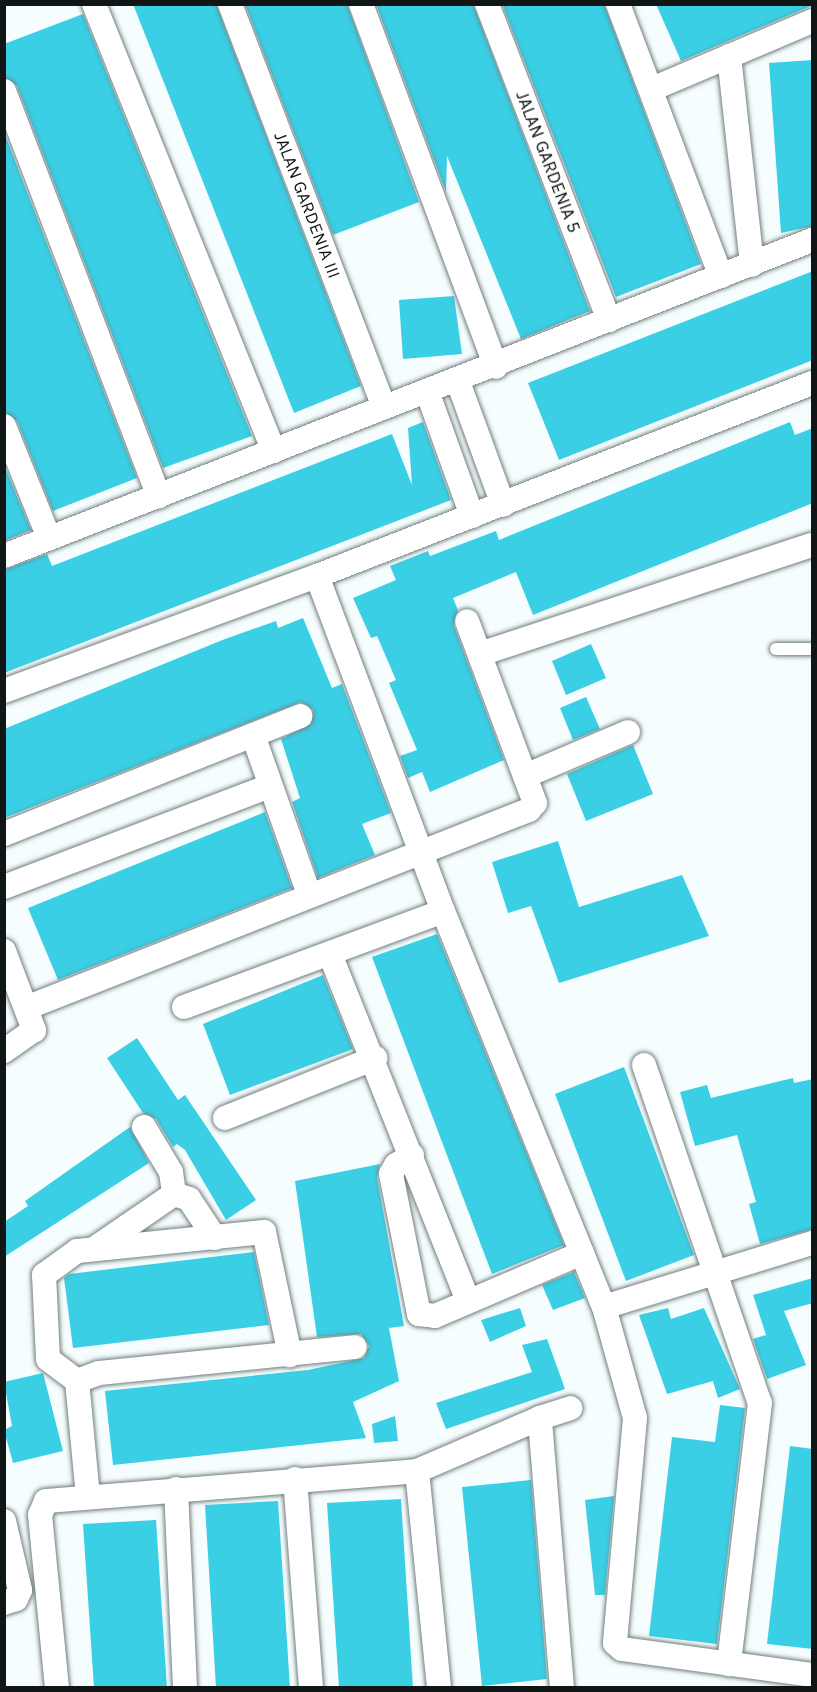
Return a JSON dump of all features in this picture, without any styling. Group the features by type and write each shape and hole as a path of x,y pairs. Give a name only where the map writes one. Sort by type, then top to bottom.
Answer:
{"street":[{"path":"94,4 274,451"},
{"name":"JALAN GARDENIA III","path":"230,4 384,405"},
{"path":"361,4 496,367"},
{"name":"JALAN GARDENIA 5","path":"487,4 609,320"},
{"path":"618,4 721,276"},
{"path":"652,89 813,21"},
{"path":"729,56 752,265"},
{"path":"4,91 159,496"},
{"path":"4,556 274,451 384,405 496,367 812,240"},
{"path":"457,379 503,505"},
{"path":"4,691 317,576 813,383"},
{"path":"427,391 472,516"},
{"path":"4,426 49,538"},
{"path":"480,654 813,545"},
{"path":"317,576 443,911 604,1307 636,1424 615,1643 622,1649 813,1675"},
{"path":"26,1008 420,850 530,810 535,803 467,621"},
{"path":"4,834 300,716"},
{"path":"525,776 628,732"},
{"path":"253,735 309,894"},
{"path":"4,887 270,786"},
{"path":"184,1007 443,911"},
{"path":"4,951 34,1030 4,1051"},
{"path":"330,954 375,1058 467,1298"},
{"path":"225,1118 375,1058"},
{"path":"644,1065 717,1272 760,1410 729,1664"},
{"path":"144,1127 171,1173 174,1194"},
{"path":"412,1155 391,1174 419,1314 435,1316 467,1298 582,1253"},
{"path":"174,1194 189,1199 215,1238"},
{"path":"94,1249 174,1194"},
{"path":"88,1497 77,1381 48,1359 44,1275 77,1251 215,1238 257,1230 267,1236 290,1356"},
{"path":"604,1307 813,1243"},
{"path":"77,1381 99,1373 290,1356 355,1347"},
{"path":"57,1688 41,1507 46,1501 295,1479 417,1471 540,1418 570,1408"},
{"path":"540,1418 562,1688"},
{"path":"417,1471 440,1688"},
{"path":"295,1479 310,1688"},
{"path":"176,1489 185,1688"},
{"path":"4,1521 20,1590 16,1599 4,1604"}],"lane":[{"path":"776,649 813,649"}],"building":[{"path":"133,4 216,4 361,386 294,413"},
{"path":"245,4 347,4 419,202 333,235"},
{"path":"376,4 473,4 590,311 521,339 447,156 446,192"},
{"path":"502,4 604,4 701,264 616,297"},
{"path":"656,4 813,4 813,5 681,61"},
{"path":"83,14 252,436 163,468 17,86 4,77 4,44"},
{"path":"813,60 813,226 781,233 769,63"},
{"path":"4,132 137,478 53,511 17,421 4,412"},
{"path":"813,271 813,360 559,460 528,383"},
{"path":"454,296 462,354 403,359 399,300"},
{"path":"423,422 451,500 4,673 4,570 47,554 52,566 392,434 412,485 408,428"},
{"path":"790,422 795,435 813,428 813,503 533,615 516,572 453,598 458,610 454,626 504,760 430,792 422,772 408,778 400,756 417,750 389,683 396,680 377,636 371,638 353,598 396,580 390,566 428,551 430,556 496,531 499,540"},
{"path":"4,465 31,530 4,541"},
{"path":"303,618 332,688 342,684 391,813 362,824 375,855 318,878 292,802 300,798 281,739 311,724 313,710 301,702 4,818 4,729 225,639 276,621 278,628"},
{"path":"591,644 606,678 566,695 552,661"},
{"path":"586,697 600,729 573,740 560,708"},
{"path":"633,745 653,794 586,821 567,774"},
{"path":"265,812 292,888 58,980 28,908"},
{"path":"558,841 579,907 682,875 709,936 559,983 531,906 508,913 492,862"},
{"path":"437,934 564,1245 492,1274 372,957"},
{"path":"323,975 353,1049 230,1095 203,1024"},
{"path":"137,1038 178,1100 185,1095 256,1200 226,1220 185,1150 177,1144 173,1147 156,1119 143,1113 107,1058"},
{"path":"624,1067 694,1255 626,1281 555,1094"},
{"path":"793,1078 794,1083 813,1079 813,1229 760,1244 749,1204 756,1202 737,1135 695,1146 680,1092 707,1085 711,1098"},
{"path":"130,1127 149,1163 4,1257 4,1222 28,1206 25,1201"},
{"path":"380,1164 377,1177 404,1326 389,1328 399,1381 353,1402 366,1438 113,1465 105,1391 308,1370 364,1358 369,1346 361,1334 317,1337 295,1181"},
{"path":"254,1252 269,1325 73,1348 64,1278 69,1274"},
{"path":"574,1272 585,1298 553,1310 542,1285"},
{"path":"813,1278 813,1303 784,1311 806,1365 767,1379 753,1339 766,1335 753,1295"},
{"path":"520,1308 526,1326 490,1342 481,1320"},
{"path":"668,1308 671,1319 704,1308 740,1389 718,1398 713,1381 667,1394 639,1315"},
{"path":"547,1339 565,1389 446,1429 436,1403 532,1372 522,1345"},
{"path":"43,1373 63,1451 13,1463 4,1430 12,1426 4,1382"},
{"path":"720,1405 745,1408 717,1644 649,1636 672,1437 715,1442"},
{"path":"395,1416 398,1441 374,1443 372,1424"},
{"path":"790,1446 813,1449 813,1649 767,1644"},
{"path":"531,1480 547,1679 482,1686 462,1487"},
{"path":"614,1496 605,1595 595,1595 585,1500"},
{"path":"401,1499 413,1688 339,1688 327,1503"},
{"path":"278,1501 290,1688 216,1688 205,1505"},
{"path":"156,1520 167,1688 94,1688 83,1524"}]}
